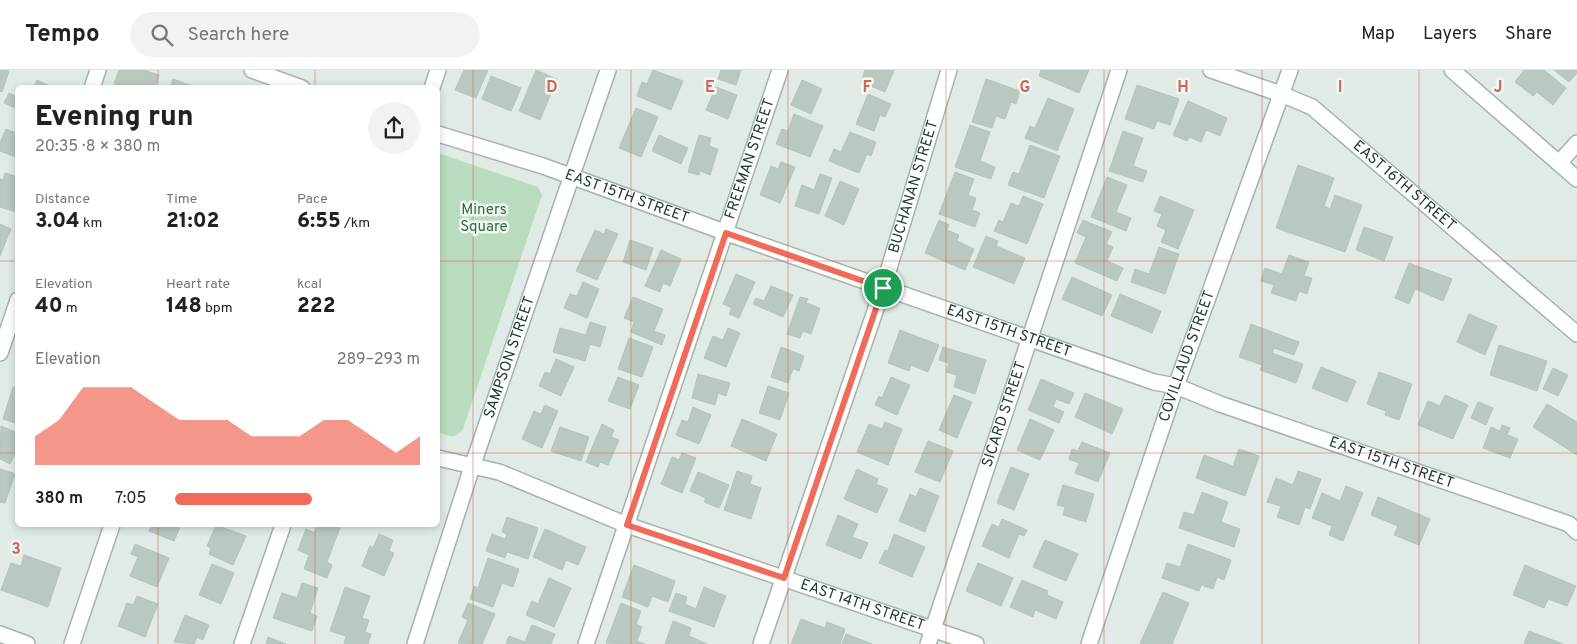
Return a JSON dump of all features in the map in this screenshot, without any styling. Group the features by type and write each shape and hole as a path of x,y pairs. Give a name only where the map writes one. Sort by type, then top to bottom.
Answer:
{"street":[{"path":"93,85 98,70"},
{"path":"433,85 438,70"},
{"name":"SAMPSON STREET","path":"415,644 472,467 608,70"},
{"name":"FREEMAN STREET","path":"586,644 780,70"},
{"name":"BUCHANAN STREET","path":"761,644 883,288 949,70"},
{"name":"SICARD STREET","path":"928,644 1119,70"},
{"name":"EAST 16TH STREET","path":"1212,70 1282,94 1312,107 1577,334"},
{"name":"COVILLAUD STREET","path":"1089,644 1176,386 1290,70"},
{"path":"1452,70 1577,179"},
{"path":"261,76 292,85"},
{"name":"EAST 15TH STREET","path":"440,135 572,177 726,233 1154,382 1176,386 1220,404 1569,524 1577,532"},
{"path":"1559,164 1577,143"},
{"path":"0,353 12,307"},
{"name":"EAST 14TH STREET","path":"440,459 499,472 627,525 976,644"},
{"path":"72,644 111,527"},
{"path":"242,644 282,527"},
{"path":"0,634 27,644"}],"green space":[{"name":"Miners Square","path":"440,154 538,187 542,195 463,429 454,436 440,433"}],"building":[{"path":"0,70 9,71 2,92 0,91"},
{"path":"119,70 144,70 159,75 156,85 114,84"},
{"path":"464,70 488,70 476,98 455,90"},
{"path":"536,70 557,79 540,120 519,111"},
{"path":"653,70 683,81 671,110 637,96 642,82 647,84"},
{"path":"721,70 741,70 736,85 718,79"},
{"path":"865,70 894,70 885,92 861,82"},
{"path":"1041,70 1089,70 1079,93 1039,76"},
{"path":"1524,70 1544,70 1566,88 1553,105 1537,92 1533,96 1515,82"},
{"path":"1554,70 1577,70 1577,73 1569,82"},
{"path":"491,76 521,88 511,111 482,99"},
{"path":"173,79 190,85 171,85"},
{"path":"986,79 1020,91 1016,104 1011,102 1005,119 996,116 992,128 972,122"},
{"path":"37,80 48,85 34,85"},
{"path":"802,80 822,89 811,114 791,105"},
{"path":"1137,85 1179,99 1170,125 1157,121 1154,129 1125,119"},
{"path":"716,87 737,95 728,119 706,110"},
{"path":"9,93 15,96 15,108 4,103"},
{"path":"868,94 891,104 885,117 880,115 874,131 856,124"},
{"path":"1048,98 1074,109 1057,151 1025,138 1030,126 1035,128"},
{"path":"1188,101 1227,118 1220,136 1206,130 1201,142 1189,137 1187,141 1173,135"},
{"path":"636,108 658,117 641,157 619,148"},
{"path":"794,114 823,126 810,157 776,144 782,129 788,131"},
{"path":"970,125 990,132 980,161 995,167 991,179 955,167"},
{"path":"6,129 15,133 15,157 0,151 0,143"},
{"path":"1123,131 1143,138 1133,166 1147,171 1143,182 1109,171"},
{"path":"850,132 876,142 871,156 867,154 859,173 829,161 834,149 841,152"},
{"path":"659,135 688,148 681,164 652,151"},
{"path":"699,135 711,138 709,146 718,149 710,175 700,171 699,175 688,172"},
{"path":"1030,145 1060,156 1044,198 1008,185 1013,172 1019,174"},
{"path":"781,162 795,167 780,203 760,195 771,166 778,169"},
{"path":"1298,165 1334,178 1324,206 1330,209 1335,195 1362,205 1345,252 1276,228"},
{"path":"955,172 974,179 968,195 976,198 972,210 980,213 975,227 939,214"},
{"path":"5,173 15,176 15,212 0,207 0,179 3,180"},
{"path":"820,174 832,178 819,214 795,206 802,185 814,190"},
{"path":"1107,177 1127,185 1116,212 1131,218 1126,231 1091,217"},
{"path":"840,181 859,189 844,225 825,216"},
{"path":"1023,196 1043,204 1027,244 994,231 999,220 1003,222 1011,203 1019,206"},
{"path":"1160,196 1194,210 1178,249 1161,242 1166,230 1157,226 1162,214 1154,211"},
{"path":"939,220 949,225 947,230 959,235 957,241 974,249 965,270 925,253"},
{"path":"1083,220 1112,232 1106,244 1113,247 1107,261 1123,268 1117,281 1075,263 1086,237 1077,233"},
{"path":"0,224 11,229 0,256"},
{"path":"1364,227 1393,237 1384,261 1356,250"},
{"path":"606,229 618,234 597,280 576,271 595,230 604,234"},
{"path":"986,236 998,241 996,246 1025,258 1014,284 973,267"},
{"path":"630,240 653,248 646,270 623,262"},
{"path":"1159,247 1179,254 1165,294 1131,282 1135,269 1149,274"},
{"path":"661,250 681,259 670,286 663,283 660,292 645,286"},
{"path":"1289,255 1309,262 1304,276 1312,278 1307,294 1299,291 1296,301 1271,293 1274,285 1261,281 1265,268 1282,274"},
{"path":"1409,263 1452,279 1443,301 1415,289 1409,304 1395,298"},
{"path":"736,274 755,282 739,318 729,314 732,308 723,304"},
{"path":"1072,277 1112,295 1102,316 1062,299"},
{"path":"583,282 599,289 587,318 564,308 570,294 577,296"},
{"path":"771,286 793,295 783,317 753,304 756,298 764,301"},
{"path":"1120,294 1161,311 1152,333 1111,316"},
{"path":"633,297 663,309 654,331 665,335 662,345 631,332 634,322 624,318"},
{"path":"800,297 808,299 806,303 820,308 811,334 803,331 800,338 787,334"},
{"path":"1469,314 1497,326 1485,355 1457,342"},
{"path":"590,322 606,327 600,347 590,344 585,361 553,352 560,328 586,335"},
{"path":"1251,324 1299,342 1294,355 1274,348 1272,353 1303,364 1296,383 1260,370 1262,365 1239,357"},
{"path":"728,328 740,333 726,367 704,358 713,336 723,340"},
{"path":"900,330 939,345 928,372 911,365 909,371 888,363"},
{"path":"629,338 653,347 642,377 618,369"},
{"path":"1499,345 1547,361 1537,391 1490,375"},
{"path":"781,347 804,356 799,371 793,369 788,383 771,377"},
{"path":"943,347 986,360 975,394 954,387 957,375 946,372 949,363 939,360"},
{"path":"556,359 574,367 561,396 539,386 545,372 550,374"},
{"path":"1321,367 1356,381 1347,402 1312,388"},
{"path":"1553,368 1568,375 1558,396 1543,389"},
{"path":"1379,372 1412,384 1399,420 1385,415 1386,411 1367,404"},
{"path":"698,374 730,383 726,396 718,393 715,405 692,398"},
{"path":"618,377 639,385 630,409 608,401"},
{"path":"891,377 910,385 897,415 875,405 879,396 882,398"},
{"path":"1041,379 1074,393 1069,404 1056,399 1053,407 1064,412 1059,423 1028,410"},
{"path":"768,386 789,393 780,420 759,413"},
{"path":"13,387 15,388 15,423 3,419"},
{"path":"1085,393 1123,409 1112,434 1075,417"},
{"path":"954,395 972,402 957,438 939,430"},
{"path":"1445,395 1468,405 1453,439 1418,425 1428,401 1440,406"},
{"path":"1478,402 1493,408 1486,425 1471,418"},
{"path":"1547,404 1577,422 1577,455 1533,427"},
{"path":"545,405 558,411 542,448 522,439 534,411 541,414"},
{"path":"693,407 711,415 699,444 676,435 682,420 688,422"},
{"path":"742,419 777,434 766,461 731,446"},
{"path":"1030,419 1054,430 1040,460 1017,450"},
{"path":"885,422 902,429 888,465 857,452 869,424 882,429"},
{"path":"602,424 614,430 611,437 619,440 608,465 600,462 598,467 586,462"},
{"path":"1502,425 1510,428 1507,435 1518,439 1510,458 1483,448 1491,427 1500,431"},
{"path":"1,426 15,432 15,453 10,464 0,459"},
{"path":"560,427 589,437 581,461 551,451"},
{"path":"928,441 953,451 940,482 915,472"},
{"path":"1082,442 1110,453 1098,482 1075,473 1079,463 1069,459 1072,449 1078,451"},
{"path":"1239,449 1259,456 1245,496 1196,478 1204,455 1233,466"},
{"path":"682,453 696,458 682,493 661,484 672,457 679,460"},
{"path":"1011,467 1029,474 1014,510 997,503"},
{"path":"0,469 15,474 5,503 0,502"},
{"path":"857,469 878,479 876,484 888,489 877,513 844,499"},
{"path":"737,471 752,476 750,484 761,488 751,519 724,510"},
{"path":"1298,471 1321,479 1310,509 1305,507 1299,525 1277,517 1281,506 1267,502 1276,478 1293,485"},
{"path":"698,472 729,485 719,508 704,502 706,498 690,491"},
{"path":"1063,485 1094,494 1086,522 1063,515 1065,507 1057,505"},
{"path":"1346,486 1363,493 1343,541 1329,535 1332,526 1312,518 1322,493 1340,501"},
{"path":"920,488 939,496 925,532 899,521 910,494 916,497"},
{"path":"1202,492 1228,502 1221,522 1240,529 1234,547 1179,528 1184,512 1194,515"},
{"path":"1378,497 1430,519 1419,545 1394,535 1398,526 1371,515"},
{"path":"838,515 858,524 852,537 868,543 861,559 826,545"},
{"path":"507,517 538,528 528,559 507,552 505,558 486,551 492,534 505,539 507,534 502,532"},
{"path":"1002,519 1027,530 1024,536 1019,534 1009,558 982,546 992,524 999,527"},
{"path":"151,527 180,527 174,541 149,531"},
{"path":"215,527 221,527 246,536 233,565 209,554 211,548 207,546"},
{"path":"317,527 340,527 327,562 332,565 327,578 304,569 309,555 298,550 306,529 315,533"},
{"path":"545,529 586,547 578,565 566,560 562,570 533,557"},
{"path":"379,534 393,540 389,551 394,553 384,576 362,566 370,546 373,548"},
{"path":"894,534 925,547 912,577 879,563 885,550 888,551"},
{"path":"1045,540 1078,554 1066,581 1033,567"},
{"path":"135,544 169,558 157,587 130,576 138,557 131,554"},
{"path":"1188,544 1231,560 1224,580 1217,577 1213,589 1201,585 1199,591 1162,578 1167,563 1180,567"},
{"path":"24,555 61,568 48,607 1,590 11,563 21,566"},
{"path":"488,558 519,569 513,587 502,583 493,607 470,599 474,586 478,588"},
{"path":"978,563 1013,578 1001,606 966,591"},
{"path":"212,564 234,573 221,604 199,595"},
{"path":"634,565 675,581 668,602 652,596 648,607 622,597"},
{"path":"1525,565 1576,586 1567,606 1548,599 1544,608 1513,595"},
{"path":"549,578 571,588 554,627 526,615 532,601 538,604"},
{"path":"1022,580 1048,591 1047,595 1063,602 1056,619 1035,610 1033,617 1010,607"},
{"path":"302,583 318,588 310,613 317,616 312,631 273,618 282,593 297,598"},
{"path":"345,587 370,596 362,618 369,620 365,632 371,634 368,644 344,644 346,636 330,631"},
{"path":"704,587 726,596 714,627 669,611 676,593 687,597 685,604 696,609"},
{"path":"1163,592 1189,603 1172,644 1140,644"},
{"path":"137,596 158,604 145,637 118,626 127,603 133,605"},
{"path":"468,603 495,614 482,644 458,643 468,620 462,617"},
{"path":"621,603 641,611 636,624 642,627 637,641 645,644 606,643"},
{"path":"185,615 209,625 203,640 197,637 194,644 174,642"},
{"path":"801,619 825,628 827,622 845,629 840,644 791,644"},
{"path":"673,621 691,628 689,636 707,644 665,644"},
{"path":"532,625 555,634 551,644 506,644 509,636 525,642"},
{"path":"1529,631 1563,644 1524,644"},
{"path":"846,634 872,644 842,644"},
{"path":"268,637 286,644 266,644"}],"route":[{"path":"726,233 883,288 784,578 627,525 726,233"}]}
